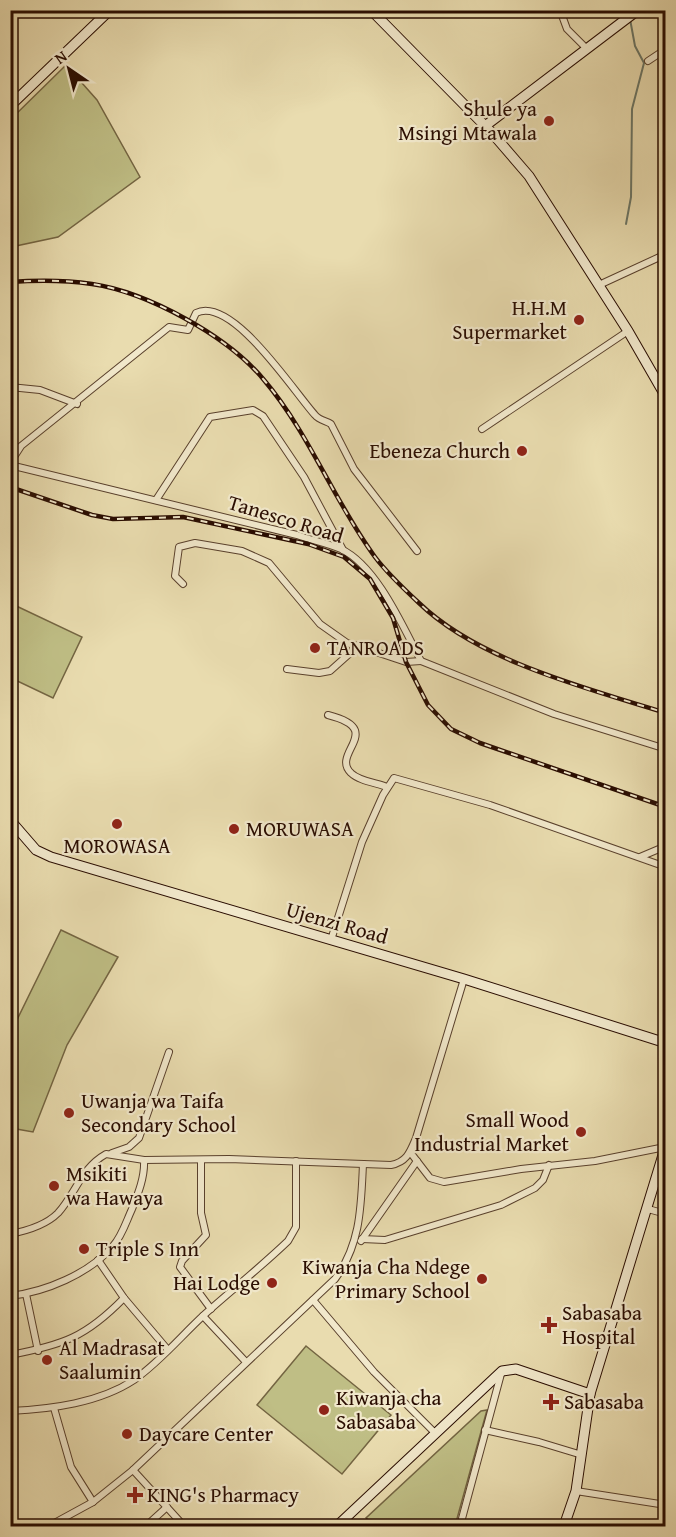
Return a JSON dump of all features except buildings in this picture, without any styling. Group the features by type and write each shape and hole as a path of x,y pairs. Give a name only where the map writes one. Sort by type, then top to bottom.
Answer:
{"street":[{"path":"10,106 110,10"},
{"path":"371,10 485,126 529,176 628,331 666,397"},
{"path":"560,10 567,29 586,48"},
{"path":"485,126 638,10"},
{"path":"648,61 666,49"},
{"path":"598,285 666,254"},
{"path":"10,464 21,446 77,404 169,327 188,330 196,313 201,310 220,313 237,324 266,354 316,418 332,424 354,469 417,550"},
{"path":"482,429 628,331"},
{"path":"10,387 40,390 77,404"},
{"path":"156,500 210,417 253,410 263,416 301,472 343,550"},
{"name":"Tanesco Road","path":"10,464 297,535 343,550 369,573 388,598 421,661"},
{"path":"183,584 175,576 179,547 195,543 242,551 269,563 320,624 347,644 406,662 421,661 554,714 666,749"},
{"path":"287,669 319,673 330,671 358,646"},
{"path":"328,715 347,720 354,727 355,735 348,756 348,767 351,773 387,787"},
{"path":"331,940 362,842 387,787 394,778 490,805 666,867"},
{"name":"Ujenzi Road","path":"11,824 36,850 51,857 464,979 666,1043"},
{"path":"640,857 666,846"},
{"path":"106,1154 144,1160 397,1164 410,1152 464,979"},
{"path":"10,1234 27,1230 52,1217 87,1168 106,1154 129,1147 139,1138 169,1052"},
{"path":"410,1152 430,1178 444,1182 549,1165 595,1161 665,1146 648,1209 590,1394 576,1491 564,1527"},
{"path":"10,1296 26,1294 66,1278 98,1260 113,1246 122,1231 142,1179 144,1160"},
{"path":"201,1160 201,1213 206,1235 182,1261 180,1267 211,1309"},
{"path":"10,1411 54,1408 121,1387 136,1378 277,1252 294,1233 297,1206 296,1161"},
{"path":"49,1527 93,1502 133,1470 335,1279 354,1247 417,1161"},
{"path":"354,1247 360,1220 363,1164"},
{"path":"362,1239 385,1240 501,1205 535,1188 543,1180 549,1165"},
{"path":"648,1209 666,1214"},
{"path":"98,1260 124,1298 168,1350"},
{"path":"26,1294 38,1351"},
{"path":"10,1355 38,1351 76,1337 108,1314 124,1298"},
{"path":"313,1300 374,1372 435,1433"},
{"path":"203,1316 246,1362"},
{"path":"344,1525 435,1433 502,1371 516,1369 590,1394"},
{"path":"460,1527 484,1430 502,1371"},
{"path":"54,1408 71,1467 93,1502"},
{"path":"484,1430 539,1442 583,1455"},
{"path":"133,1470 184,1527"},
{"path":"576,1491 666,1505"},
{"path":"146,1527 167,1507"}],"shaded area":[{"path":"66,65 97,100 140,177 58,237 11,247 11,119"},
{"path":"10,603 82,637 53,698 11,678"},
{"path":"61,930 118,957 67,1045 33,1132 11,1128 11,1032"},
{"name":"Kiwanja cha Sabasaba","path":"306,1346 391,1415 342,1474 257,1405"},
{"path":"487,1410 455,1526 377,1526 366,1518 481,1411"}],"waterway":[{"path":"626,224 631,197 632,109 644,63 635,46 630,19"}],"railway":[{"path":"10,282 72,282 114,289 161,306 208,332 249,364 264,380 295,422 375,557 419,603 444,623 502,657 569,683 666,713"},
{"path":"10,487 92,515 113,519 183,517 308,544 344,557 370,579 393,618 406,662 428,705 451,729 480,743 666,807"}],"place":[{"name":"Shule ya Msingi Mtawala","path":"549,121"},
{"name":"H.H.M Supermarket","path":"579,320"},
{"name":"Ebeneza Church","path":"522,451"},
{"name":"TANROADS","path":"315,648"},
{"name":"MOROWASA","path":"117,824"},
{"name":"MORUWASA","path":"234,829"},
{"name":"Uwanja wa Taifa Secondary School","path":"69,1113"},
{"name":"Small Wood Industrial Market","path":"581,1132"},
{"name":"Msikiti wa Hawaya","path":"54,1186"},
{"name":"Triple S Inn","path":"84,1249"},
{"name":"Kiwanja Cha Ndege Primary School","path":"482,1279"},
{"name":"Hai Lodge","path":"272,1283"},
{"name":"Sabasaba Hospital","path":"549,1325"},
{"name":"Al Madrasat Saalumin","path":"47,1360"},
{"name":"Sabasaba","path":"551,1402"},
{"name":"Kiwanja cha Sabasaba","path":"324,1410"},
{"name":"Daycare Center","path":"127,1434"},
{"name":"KING's Pharmacy","path":"135,1495"}]}
